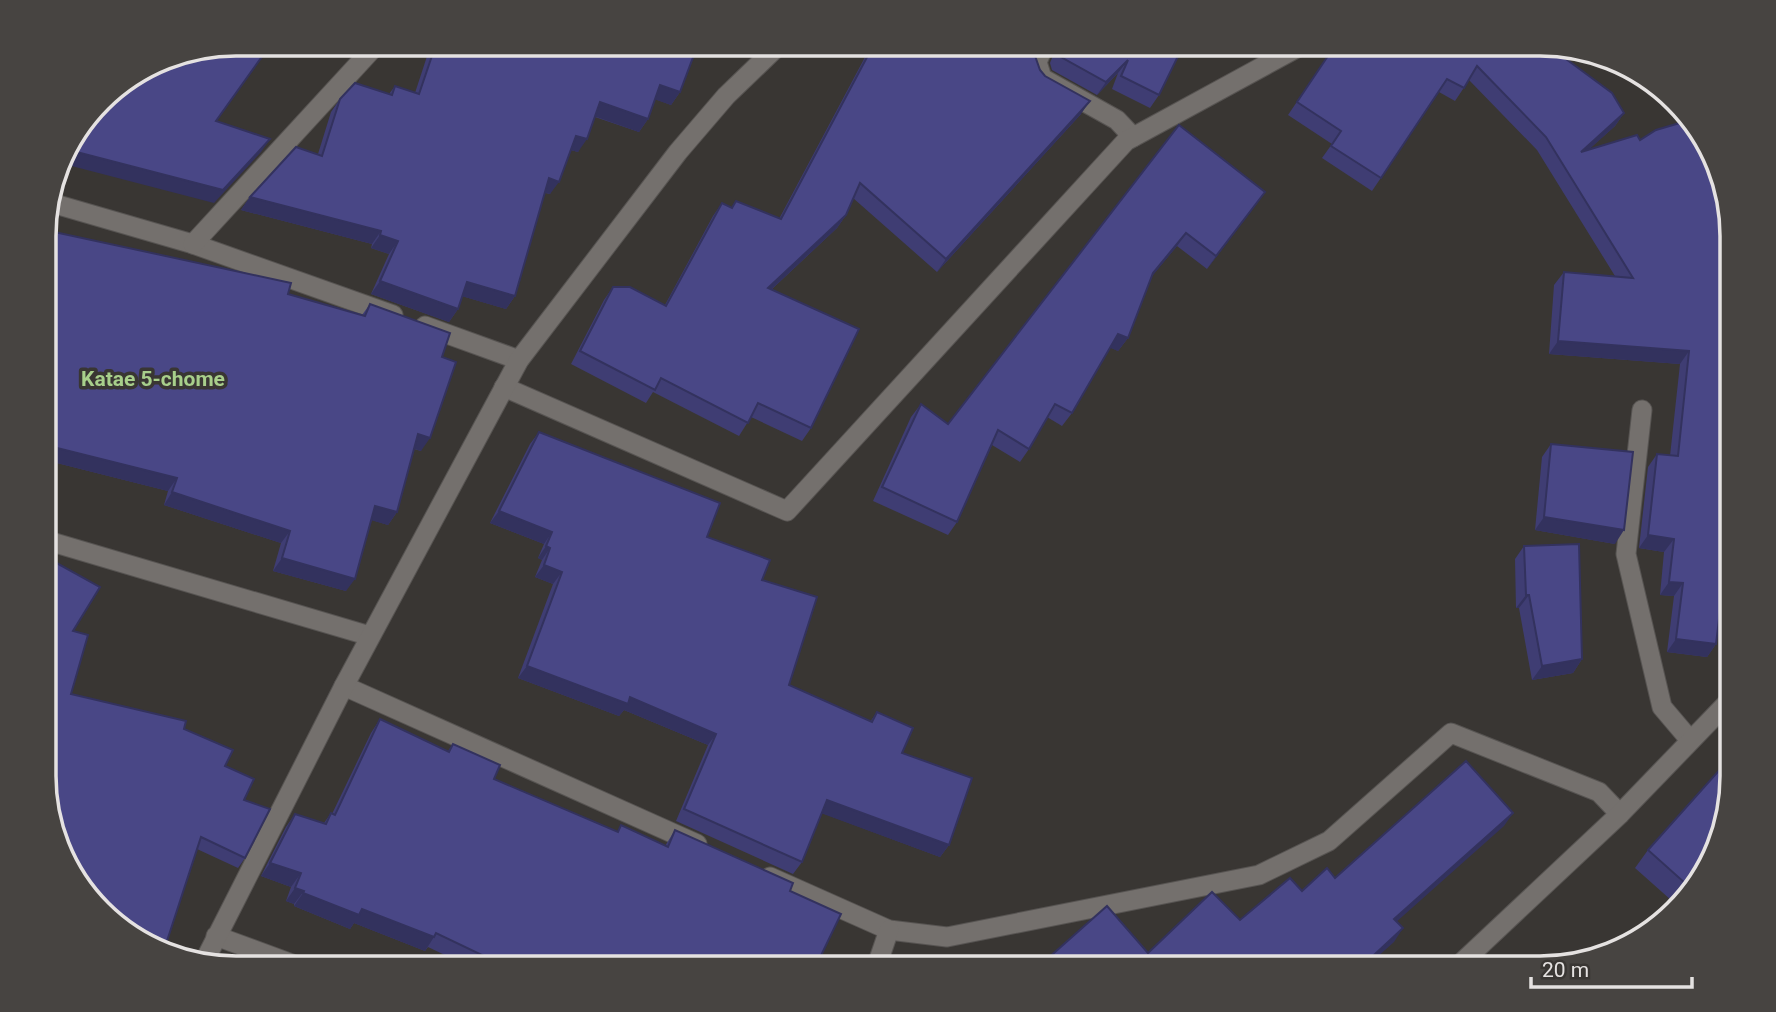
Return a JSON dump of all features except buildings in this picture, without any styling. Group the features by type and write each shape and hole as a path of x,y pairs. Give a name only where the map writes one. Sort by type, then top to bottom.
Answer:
{"street":[{"path":"194,244 366,56"},
{"path":"208,953 370,636 519,360 678,152 726,96 768,56"},
{"path":"1040,56 1037,62 1042,78 1117,120 1133,137"},
{"path":"504,387 787,512 1126,141 1282,56"},
{"path":"59,205 194,244 519,360"},
{"path":"1642,410 1626,554 1662,707 1690,740"},
{"path":"56,543 370,636"},
{"path":"344,686 712,851"},
{"path":"1469,956 1620,814 1720,710"},
{"path":"750,868 889,930 947,937 1259,875 1329,841 1451,733 1599,792 1620,814"},
{"path":"880,956 889,930"},
{"path":"216,936 270,956"}],"district":[{"name":"Katae 5-chome","path":"153,379"}]}
